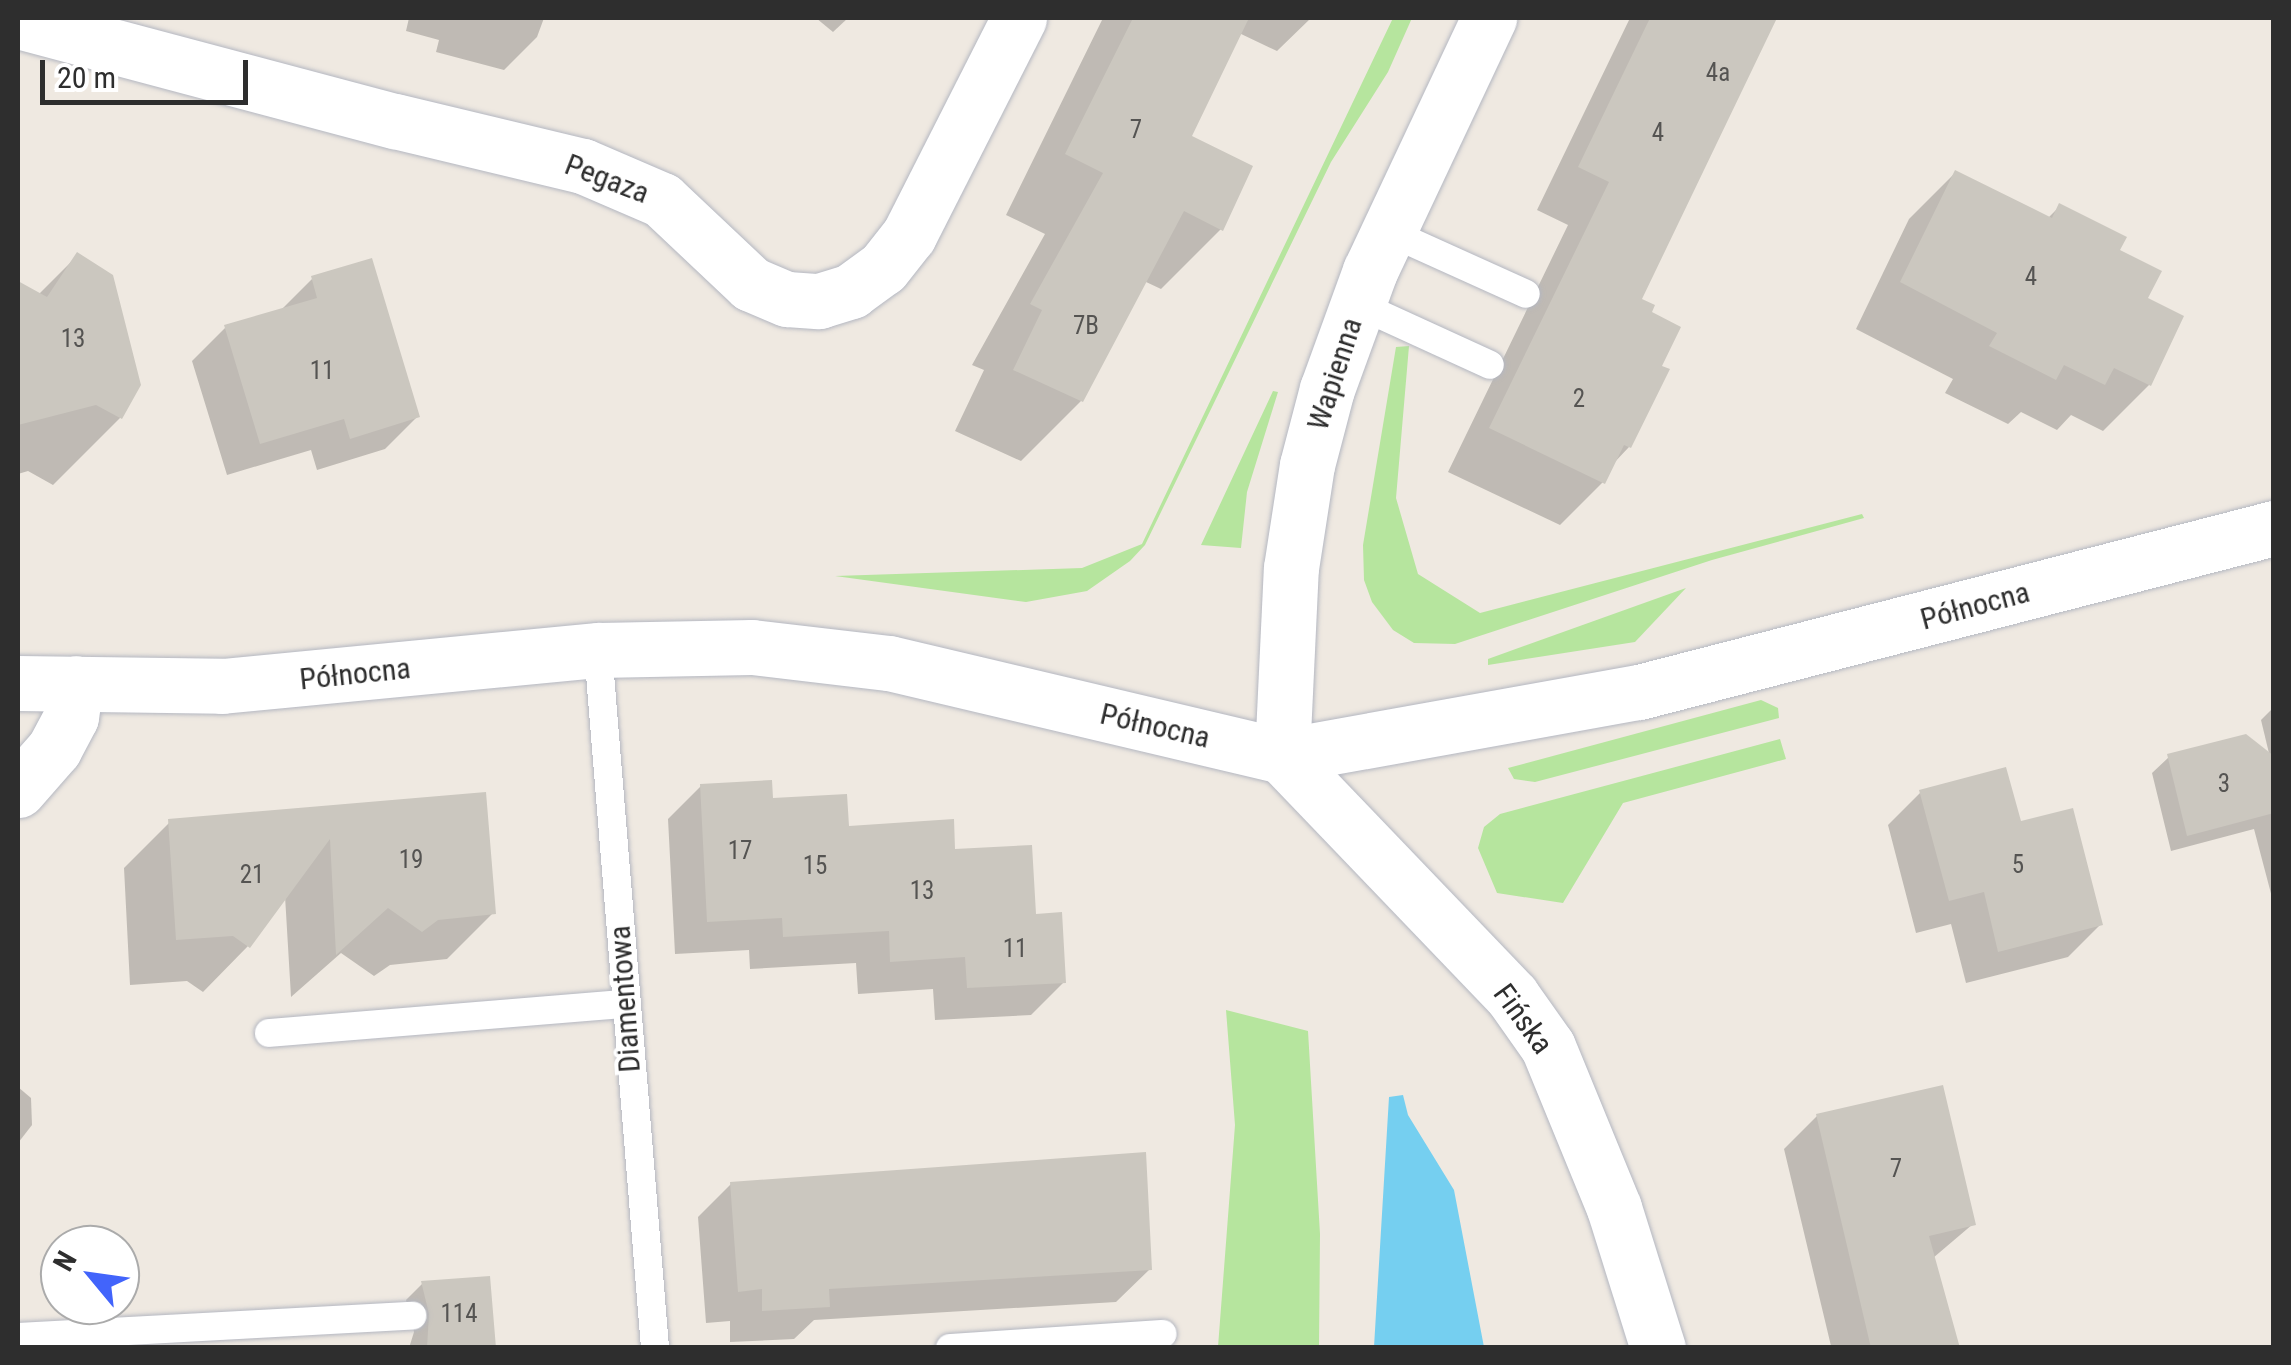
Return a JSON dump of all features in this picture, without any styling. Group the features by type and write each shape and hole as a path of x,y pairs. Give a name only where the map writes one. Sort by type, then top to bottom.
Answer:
{"street":[{"name":"Pegaza","path":"18,21 395,122 584,166 662,200 751,284 788,299 820,300 851,291 882,268 909,235 1018,18"},
{"name":"Wapienna","path":"1282,756 1288,602 1299,508 1327,389 1357,304 1488,18"},
{"name":"Północna","path":"18,683 222,686 598,650 712,646 830,654 904,667 1282,756 1639,692 2274,528"},
{"path":"18,790 54,749 70,717 76,683"},
{"name":"Fińska","path":"1282,756 1512,996 1548,1047 1614,1208 1658,1348"}],"lane":[{"path":"1389,232 1526,294"},
{"path":"1357,304 1490,365"},
{"name":"Diamentowa","path":"598,650 624,1004 656,1348"},
{"path":"270,1033 624,1004"},
{"path":"18,1337 412,1316"},
{"path":"950,1348 1163,1334"}],"green space":[{"path":"1393,18 1412,18 1388,72 1331,162 1145,545 1130,561 1087,591 1026,602 835,576 1082,568 1142,544"},
{"path":"1409,346 1396,498 1418,574 1480,613 1862,514 1864,518 1712,560 1455,644 1414,643 1393,630 1372,602 1364,580 1363,545 1396,347"},
{"path":"1273,391 1278,392 1247,492 1241,548 1201,545"},
{"path":"1686,588 1635,642 1488,665 1488,659"},
{"path":"1761,700 1778,708 1779,718 1535,782 1514,779 1508,768"},
{"path":"1780,739 1786,759 1623,803 1563,903 1497,893 1478,848 1484,827 1500,814"},
{"path":"1226,1010 1308,1031 1320,1234 1319,1347 1218,1347 1235,1125"}],"water":[{"path":"1403,1095 1408,1115 1454,1190 1484,1347 1374,1347 1389,1097"}],"building":[{"path":"1133,18 1249,18 1192,136 1253,166 1223,231 1184,211 1083,402 1013,370 1042,310 1030,304 1103,173 1065,154"},
{"path":"1650,18 1777,18 1642,299 1655,305 1652,312 1681,327 1662,366 1670,369 1631,448 1624,445 1605,484 1489,428 1609,182 1578,167"},
{"path":"1955,170 2052,218 2059,203 2127,237 2120,250 2162,271 2148,298 2184,316 2151,386 2114,368 2105,385 2064,365 2056,380 1989,346 1997,333 1900,282"},
{"path":"77,252 113,275 141,385 122,419 96,405 18,425 18,281 47,297"},
{"path":"372,258 420,417 350,439 344,419 260,444 224,325 317,298 311,276"},
{"path":"2246,734 2274,756 2274,813 2187,836 2167,754"},
{"path":"2006,767 2021,821 2073,808 2103,925 1998,952 1984,892 1949,901 1919,790"},
{"path":"772,780 773,798 847,794 849,826 954,819 955,849 1032,845 1036,914 1062,912 1066,983 967,988 965,957 890,962 889,931 783,937 782,918 707,922 700,784"},
{"path":"486,792 496,914 438,920 422,932 388,908 336,955 330,839 250,948 233,936 176,940 168,819"},
{"path":"1943,1085 1976,1225 1929,1236 1960,1348 1871,1348 1816,1114"},
{"path":"1146,1152 1152,1270 829,1289 830,1307 762,1311 762,1289 738,1292 730,1182"},
{"path":"490,1276 496,1348 427,1348 429,1314 421,1281"}]}
